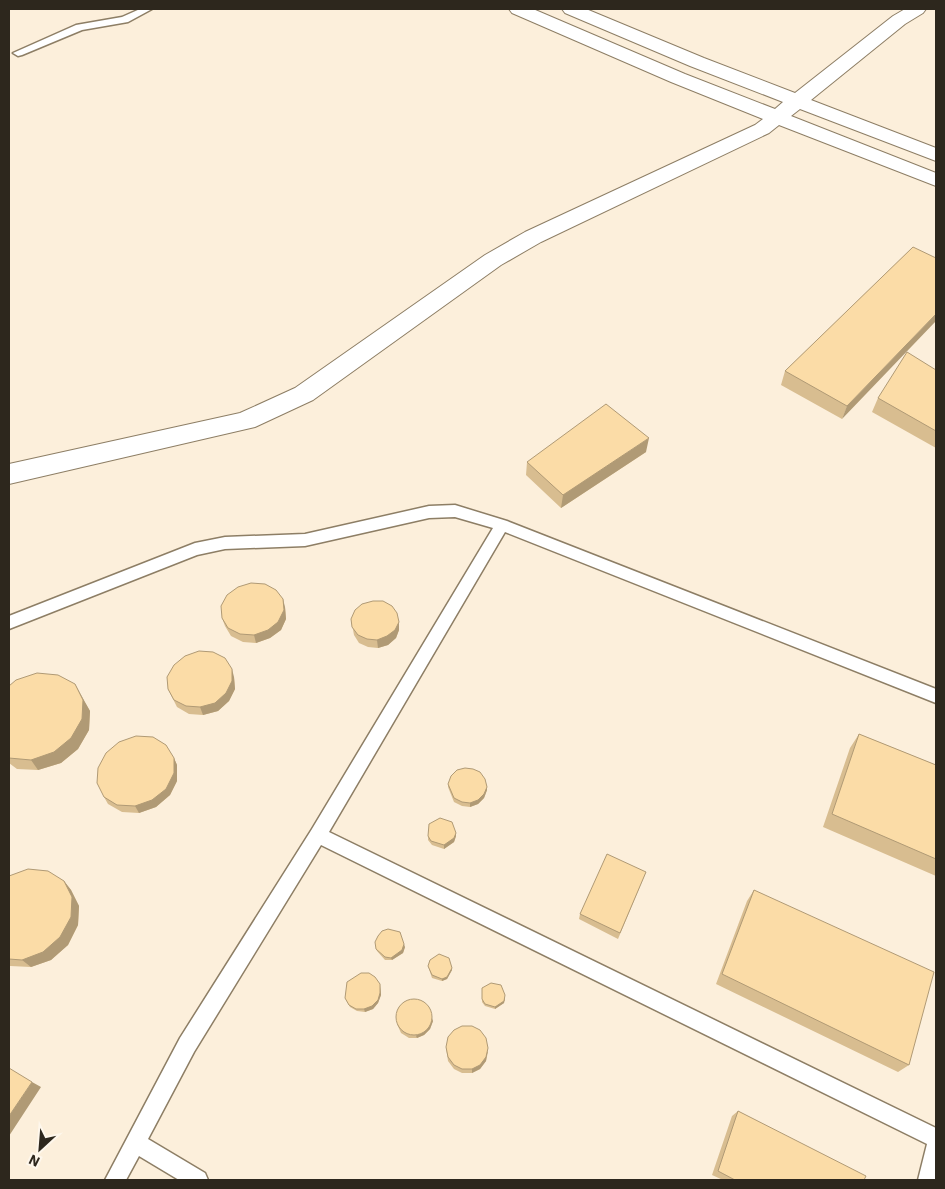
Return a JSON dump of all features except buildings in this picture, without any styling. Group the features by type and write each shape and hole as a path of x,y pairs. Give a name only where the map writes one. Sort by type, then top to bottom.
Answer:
{"street":[{"path":"518,9 678,78 936,180"},
{"path":"571,9 697,62 936,155"},
{"path":"9,474 246,421 304,394 493,260 533,238 762,129 899,20 918,9"}],"lane":[{"path":"18,53 80,27 125,20 147,9"},
{"path":"9,623 195,549 225,543 305,540 429,512 455,511 502,525 936,696"},
{"path":"115,1180 187,1045 318,834 502,525"},
{"path":"318,834 936,1138"},
{"path":"136,1143 198,1180"},
{"path":"928,1180 936,1146"}],"shaded area":[{"path":"9,9 936,9 936,1180 9,1180"}]}
